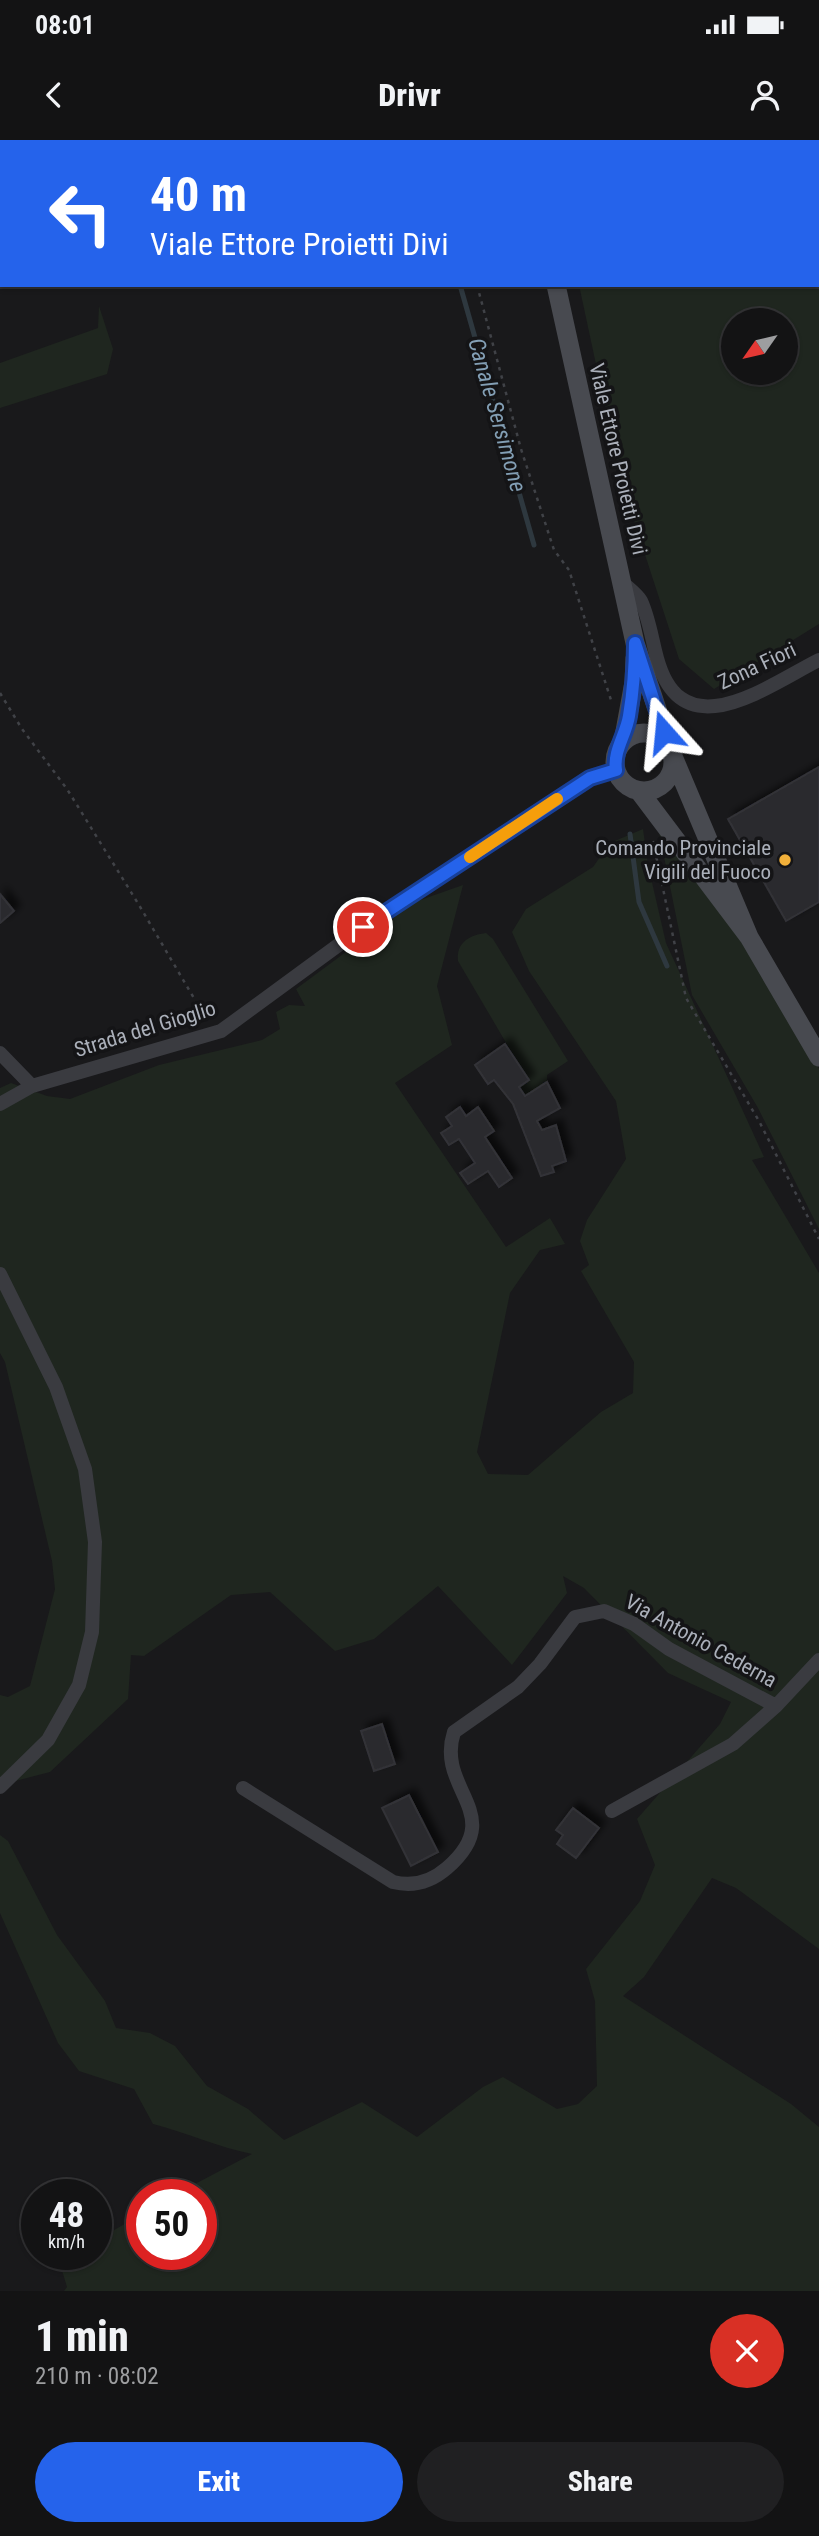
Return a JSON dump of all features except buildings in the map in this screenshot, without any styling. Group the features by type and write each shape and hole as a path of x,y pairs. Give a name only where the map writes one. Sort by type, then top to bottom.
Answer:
{"main road":[{"name":"Viale Ettore Proietti Divi","path":"556,287 635,643 672,754 749,937"},
{"name":"Viale Ettore Proietti Divi","path":"635,643 634,682 623,742 615,755 616,770 624,784 639,790 749,937 819,1057"},
{"name":"Viale Ettore Proietti Divi","path":"623,742 638,733 655,735 663,740 672,754"},
{"path":"639,790 649,790 665,782 670,773 672,754"}],"street":[{"name":"Zona Fiori","path":"622,582 640,600 659,667 678,695 702,709 724,707 819,660"},
{"name":"Strada del Gioglio","path":"0,1104 32,1086 221,1031 363,927 590,778 616,770"},
{"path":"0,1053 32,1086"},
{"path":"0,1274 56,1387 85,1469 95,1542 92,1632 79,1685 48,1740 3,1778"},
{"name":"Via Antonio Cederna","path":"243,1788 393,1882 410,1886 437,1877 463,1855 472,1834 474,1818 454,1773 451,1741 454,1732 518,1687 540,1664 575,1617 604,1611 634,1624 669,1649 776,1706"},
{"name":"Via Antonio Cederna","path":"612,1811 733,1744 776,1706 819,1660"}],"path":[{"path":"0,693 74,801 195,1000 201,1037"}],"shaded area":[{"path":"579,287 819,287 819,624 714,689 679,659 621,481"},
{"path":"99,306 113,349 107,374 0,408 0,363 98,328"},
{"path":"658,827 747,944 819,1069 819,1229 758,1108 692,995"},
{"path":"643,829 648,865 666,943 764,1157 752,1160 819,1273 819,1949 736,1888 712,1878 644,1977 623,1996 791,2104 819,2127 819,2291 64,2291 67,2287 62,2270 112,2270 112,2231 126,2223 126,2270 217,2270 217,2179 204,2179 252,2154 153,2124 134,2089 79,2071 58,2043 0,1913 0,1835 8,1841 57,1935 105,2001 116,2028 150,2033 175,2046 207,2086 248,2109 284,2140 362,2102 417,2137 483,2087 503,2077 557,2109 578,2104 597,2086 595,2001 586,1969 640,1901 655,1865 637,1819 720,1724 731,1702 668,1673 584,1588 563,1576 567,1593 512,1665 438,1586 374,1639 335,1651 270,1592 231,1595 144,1656 131,1655 128,1699 50,1772 0,1785 0,1695 8,1697 30,1686 55,1589 52,1561 5,1362 0,1353 0,1088 11,1083 47,1096 70,1099 159,1065 262,1040 280,1029 276,1012 289,1005 305,1006 296,989 412,903 463,885 437,986 452,1045 395,1083 506,1247 550,1218 565,1244 540,1250 510,1293 477,1452 488,1474 528,1475 601,1412 633,1393 634,1362 581,1271 589,1265 580,1241 587,1220 626,1159 616,1101 529,971 512,932 526,909 593,867 610,843"},
{"path":"486,933 493,939 568,1061 547,1075 547,1082 525,1096 519,1087 528,1080 458,961 459,949 465,941"}],"waterway":[{"name":"Canale Sersimone","path":"461,287 534,545"},
{"name":"Canale Sersimone","path":"630,834 639,902 667,966"}],"slow traffic":[{"path":"470,857 557,799"}],"place":[{"name":"Comando Provinciale Vigili del Fuoco","path":"785,860"}],"route":[{"path":"363,927 590,778 616,770 615,755 623,742 629,719 635,643 664,732"}]}
